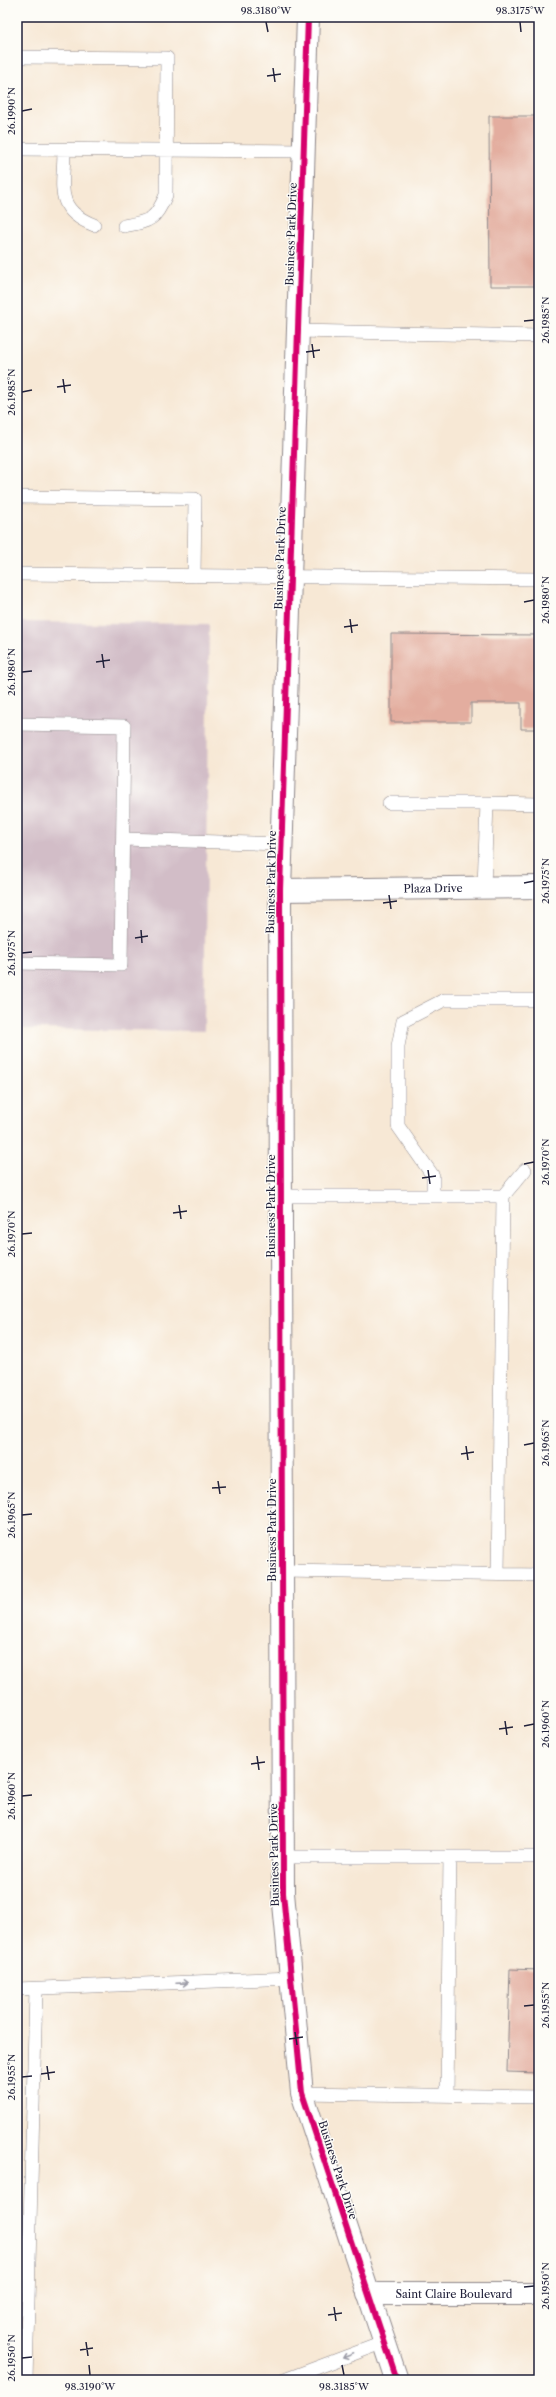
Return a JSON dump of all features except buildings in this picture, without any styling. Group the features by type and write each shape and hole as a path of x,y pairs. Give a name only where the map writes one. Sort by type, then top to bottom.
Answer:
{"street":[{"name":"Business Park Drive","path":"308,17 280,890 283,1892 302,2093 397,2380"},
{"name":"Plaza Drive","path":"280,890 539,887"},
{"name":"Saint Claire Boulevard","path":"368,2294 539,2294"}],"lane":[{"path":"17,57 167,58 166,195 160,209 148,222 124,226"},
{"path":"17,149 303,151"},
{"path":"64,150 63,196 68,209 78,219 94,225"},
{"path":"298,331 539,336"},
{"path":"17,497 195,499 194,576"},
{"path":"17,574 539,579"},
{"path":"17,724 124,726 121,965 17,963"},
{"path":"389,803 539,804"},
{"path":"484,887 487,803"},
{"path":"123,839 281,844"},
{"path":"433,1196 433,1176 398,1126 398,1046 403,1021 444,1000 539,1000"},
{"path":"498,1574 503,1196 524,1170"},
{"path":"281,1196 503,1196"},
{"path":"282,1571 539,1575"},
{"path":"284,1857 539,1858"},
{"path":"447,2095 450,1857"},
{"path":"17,1989 292,1978"},
{"path":"26,2380 36,1989"},
{"path":"302,2093 539,2097"},
{"path":"284,2380 385,2342"}],"shaded area":[{"path":"17,622 209,624 204,1031 17,1029"}],"cycle path":[{"path":"308,17 280,890 283,1893 302,2093 397,2380"}]}
